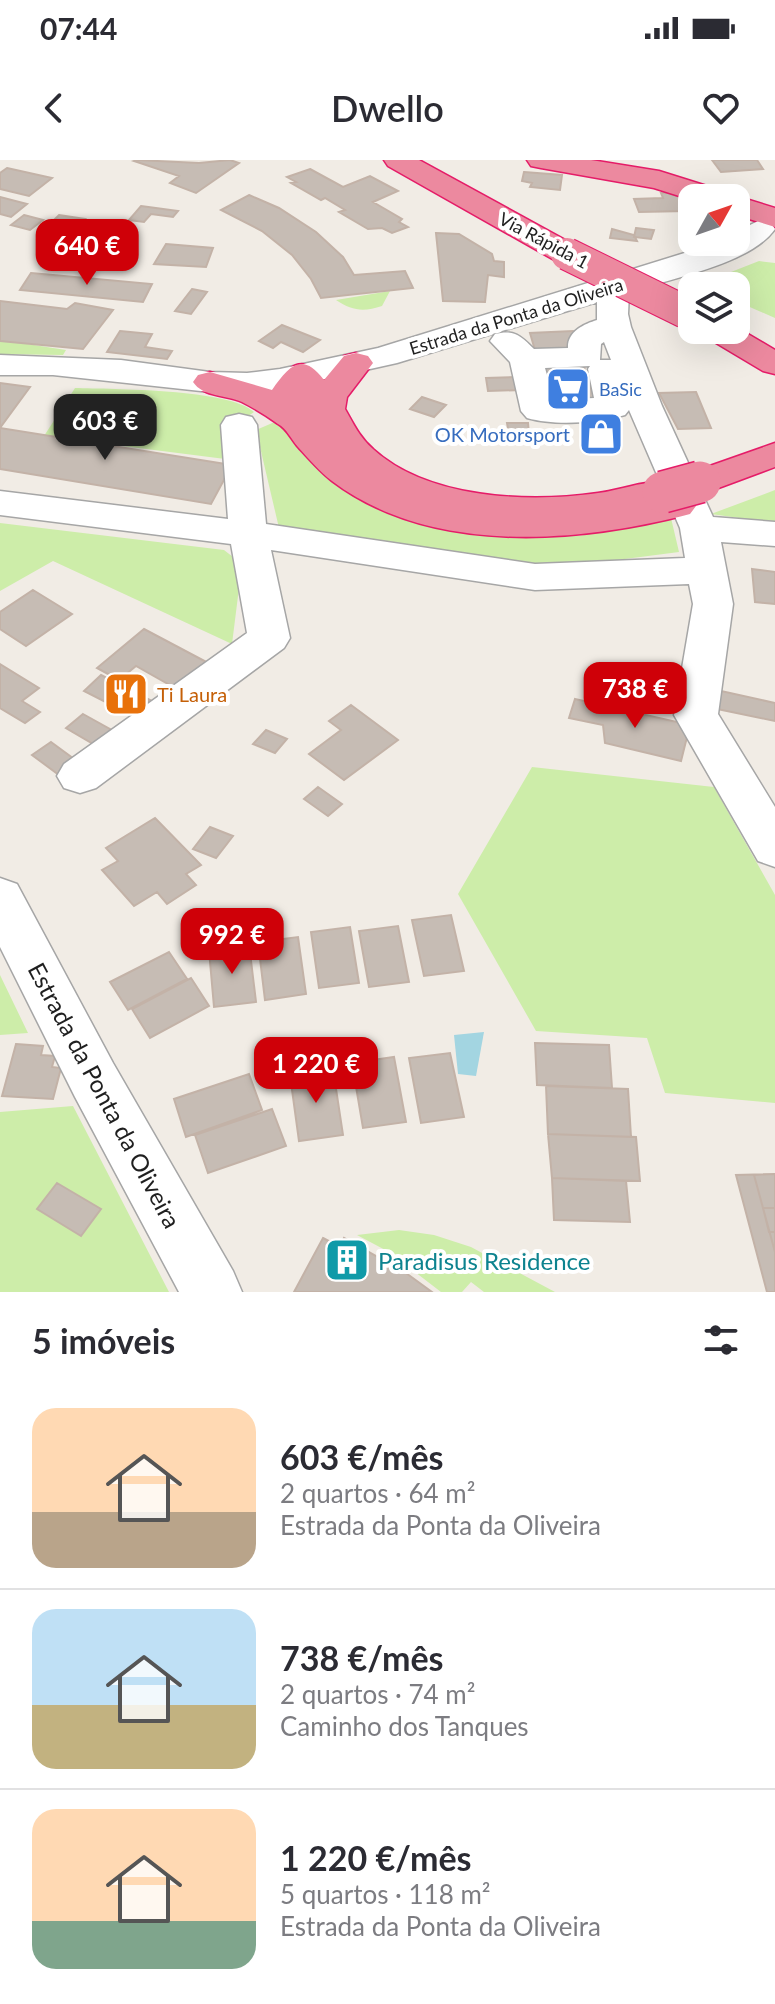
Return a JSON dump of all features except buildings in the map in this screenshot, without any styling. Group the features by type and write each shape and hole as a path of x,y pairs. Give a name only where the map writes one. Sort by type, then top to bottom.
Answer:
{"highway":[{"name":"Via Rápida 1","path":"398,160 678,302"},
{"name":"Via Rápida 1","path":"431,160 579,250"},
{"path":"541,160 646,177 678,187"},
{"path":"750,217 771,235"},
{"path":"750,322 775,332"},
{"path":"750,339 775,349"},
{"path":"741,344 775,364"},
{"path":"312,414 356,363"},
{"path":"302,374 291,384 286,398 312,414 323,454 379,492 431,512 509,525 562,526 647,515 775,472"},
{"path":"210,382 312,414"},
{"path":"690,500 775,454"}],"street":[{"name":"Estrada da Ponta da Oliveira","path":"121,370 164,378 247,383 356,363 614,287 771,235"},
{"path":"489,324 526,359 539,411 613,408 608,368 615,327 612,314 614,287"},
{"path":"615,327 604,328 584,340 608,368 690,500 713,604 696,715 775,848"},
{"path":"526,359 608,368"},
{"name":"Estrada da Ponta da Oliveira","path":"0,365 121,370 271,367 302,374"},
{"path":"80,776 269,638 248,534 239,425"},
{"path":"690,500 775,534"},
{"path":"0,503 248,534 535,577 705,570"},
{"name":"Estrada da Ponta da Oliveira","path":"0,898 94,1080 212,1292"}],"green space":[{"path":"759,261 775,263 775,318 750,307 750,272 731,272"},
{"path":"390,291 382,306 369,309 353,308 336,300"},
{"path":"0,342 66,350 63,355 0,354"},
{"path":"75,388 197,395 241,404 254,412 234,426 233,460 44,436"},
{"path":"277,421 308,456 485,533 579,536 671,518 679,552 532,571 279,528 256,430"},
{"path":"775,490 775,523 711,514"},
{"path":"0,523 224,550 242,564 232,644 53,561 0,591"},
{"path":"532,767 714,787 775,895 775,1103 665,1093 647,1038 536,1031 458,894"},
{"path":"0,975 28,1033 0,1035"},
{"path":"73,1106 169,1292 0,1292 0,1112"},
{"path":"399,1230 434,1235 471,1247 555,1292 484,1292 471,1282 462,1292 441,1292 389,1252 357,1235"}],"water":[{"path":"484,1032 476,1076 458,1074 454,1035"}],"place":[{"name":"BaSic","path":"568,389"},
{"name":"OK Motorsport","path":"601,434"},
{"name":"Ti Laura","path":"126,694"},
{"name":"Paradisus Residence","path":"347,1260"}]}
